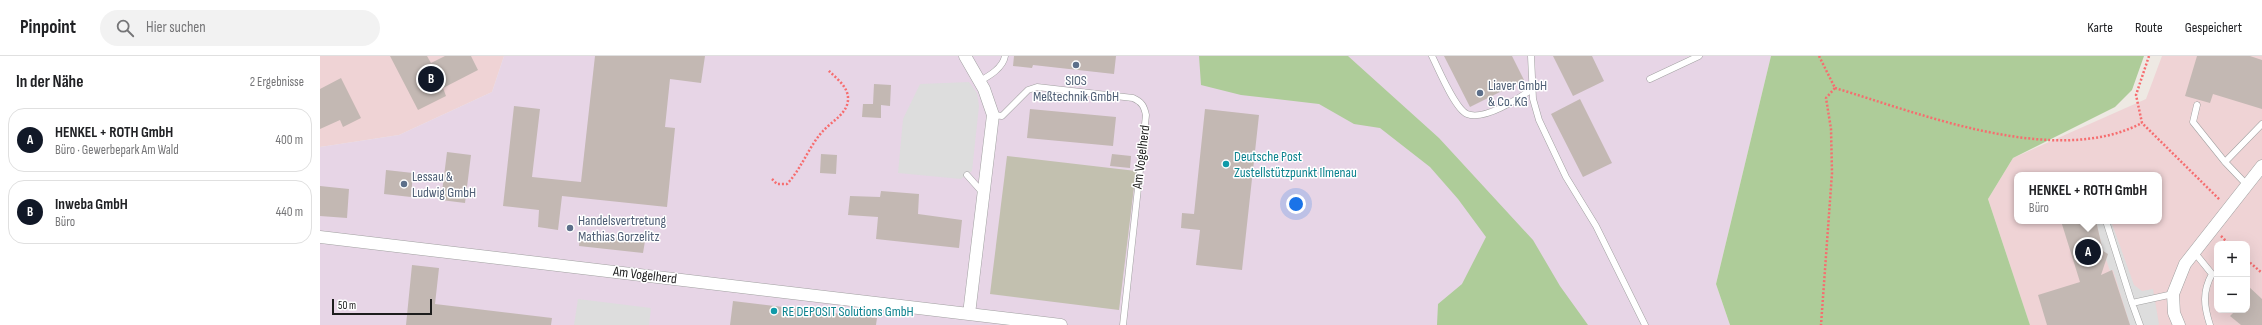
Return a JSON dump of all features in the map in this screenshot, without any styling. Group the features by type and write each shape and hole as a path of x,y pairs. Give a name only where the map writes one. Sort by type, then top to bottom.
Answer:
{"street":[{"path":"965,56 980,81 993,115 985,196 969,314"},
{"path":"2179,325 2174,313 2173,294 2185,264 2262,166"},
{"name":"Am Vogelherd","path":"320,237 1061,325"}],"lane":[{"path":"980,81 993,73 1004,60 1005,56"},
{"path":"1432,56 1458,106 1466,114 1479,116 1496,110 1532,89"},
{"path":"1531,56 1532,89 1539,120 1566,177 1596,226 1645,325"},
{"path":"1650,79 1699,56"},
{"name":"Am Vogelherd","path":"993,115 1002,116 1028,90 1038,87 1133,98 1140,101 1144,107 1146,115 1123,325"},
{"path":"2197,105 2193,122 2225,162 2247,185"},
{"path":"2225,162 2262,124"},
{"path":"967,175 985,196"},
{"path":"2107,224 2140,325"},
{"path":"2195,253 2212,274 2205,286 2206,314 2210,325"},
{"path":"2132,303 2173,294"}],"path":[{"path":"1819,56 1835,88 1995,134 2074,141 2127,130 2142,123"},
{"path":"2149,56 2136,95 2142,123 2230,208"},
{"path":"772,179 777,184 787,184 797,174 822,131 844,112 848,100 845,89 828,70"},
{"path":"1822,325 1832,173 1831,129 1826,98 1835,88"},
{"path":"2250,263 2262,273"}],"shaded area":[{"path":"320,56 504,56 492,92 399,135 320,147"},
{"path":"504,56 1771,56 1716,284 1730,325 320,325 320,147 399,135 492,92"},
{"path":"2162,56 2262,56 2262,325 2030,325 1988,199 2013,158 2146,99"},
{"path":"969,82 977,93 979,106 972,171 961,179 898,173 903,119 920,84"},
{"path":"1007,156 1136,171 1119,310 990,294"},
{"path":"2097,224 2112,224 2134,285 2142,291 2153,289 2158,325 2130,325 2113,270 2110,271 2106,259 2107,254 2103,251"},
{"path":"578,299 651,308 649,325 574,325"}],"green space":[{"path":"1199,56 1348,56 1439,138 1533,240 1560,286 1588,325 1437,325 1438,304 1462,284 1486,237 1458,199 1430,167 1380,128 1354,124 1319,104 1241,95 1201,85"},
{"path":"1771,56 2144,56 2132,90 2115,107 2013,158 1988,199 2030,325 1730,325 1716,284"}],"building":[{"path":"390,56 427,56 431,63 445,56 471,56 478,70 443,88 446,96 418,110"},
{"path":"595,56 705,56 701,83 670,79 665,127 675,128 667,207 562,196 558,230 538,227 539,210 503,206 514,106 540,109 532,177 581,182"},
{"name":"SIOS Meßtechnik GmbH","path":"1014,56 1116,56 1114,74 1033,65 1032,68 1013,66"},
{"name":"Liaver GmbH & Co. KG","path":"1444,56 1512,56 1524,80 1470,107"},
{"path":"1553,56 1592,56 1604,81 1573,96"},
{"path":"2197,56 2250,56 2262,60 2262,109 2213,94 2210,103 2185,96"},
{"path":"341,78 361,118 343,127 340,120 320,129 320,89"},
{"path":"874,84 891,85 890,106 881,105 881,118 862,117 863,104 873,104"},
{"path":"1580,99 1612,163 1583,177 1551,114"},
{"path":"1030,109 1116,117 1113,146 1027,138"},
{"name":"Deutsche Post Zustellstützpunkt Ilmenau","path":"1205,109 1259,115 1242,270 1196,265 1200,230 1181,228 1182,213 1194,214"},
{"path":"447,152 471,155 465,203 441,200"},
{"path":"821,154 837,155 836,174 820,173"},
{"path":"1112,154 1131,156 1130,168 1110,166"},
{"path":"386,170 413,173 411,197 384,194"},
{"path":"320,186 349,189 347,218 320,216"},
{"path":"881,191 919,194 918,214 962,220 959,248 876,239 878,217 848,215 850,196 880,197"},
{"path":"2062,224 2097,224 2103,251 2108,254 2101,275 2112,270 2130,325 2047,325 2038,295 2080,282"},
{"path":"580,234 645,241 643,253 579,246"},
{"path":"412,265 439,268 435,304 552,318 551,325 406,325"},
{"path":"2250,288 2262,299 2262,325 2241,325 2230,316 2233,313 2250,313"},
{"name":"RE DEPOSIT Solutions GmbH","path":"733,301 877,318 876,325 730,325"}],"place":[{"name":"SIOS Meßtechnik GmbH","path":"1076,65"},
{"name":"Inweba GmbH","path":"431,79"},
{"name":"Liaver GmbH & Co. KG","path":"1480,93"},
{"name":"Deutsche Post Zustellstützpunkt Ilmenau","path":"1226,164"},
{"name":"Lessau & Ludwig GmbH","path":"404,184"},
{"name":"Handelsvertretung Mathias Gorzelitz","path":"570,228"},
{"name":"HENKEL + ROTH GmbH","path":"2088,252"},
{"name":"RE DEPOSIT Solutions GmbH","path":"774,311"}]}
